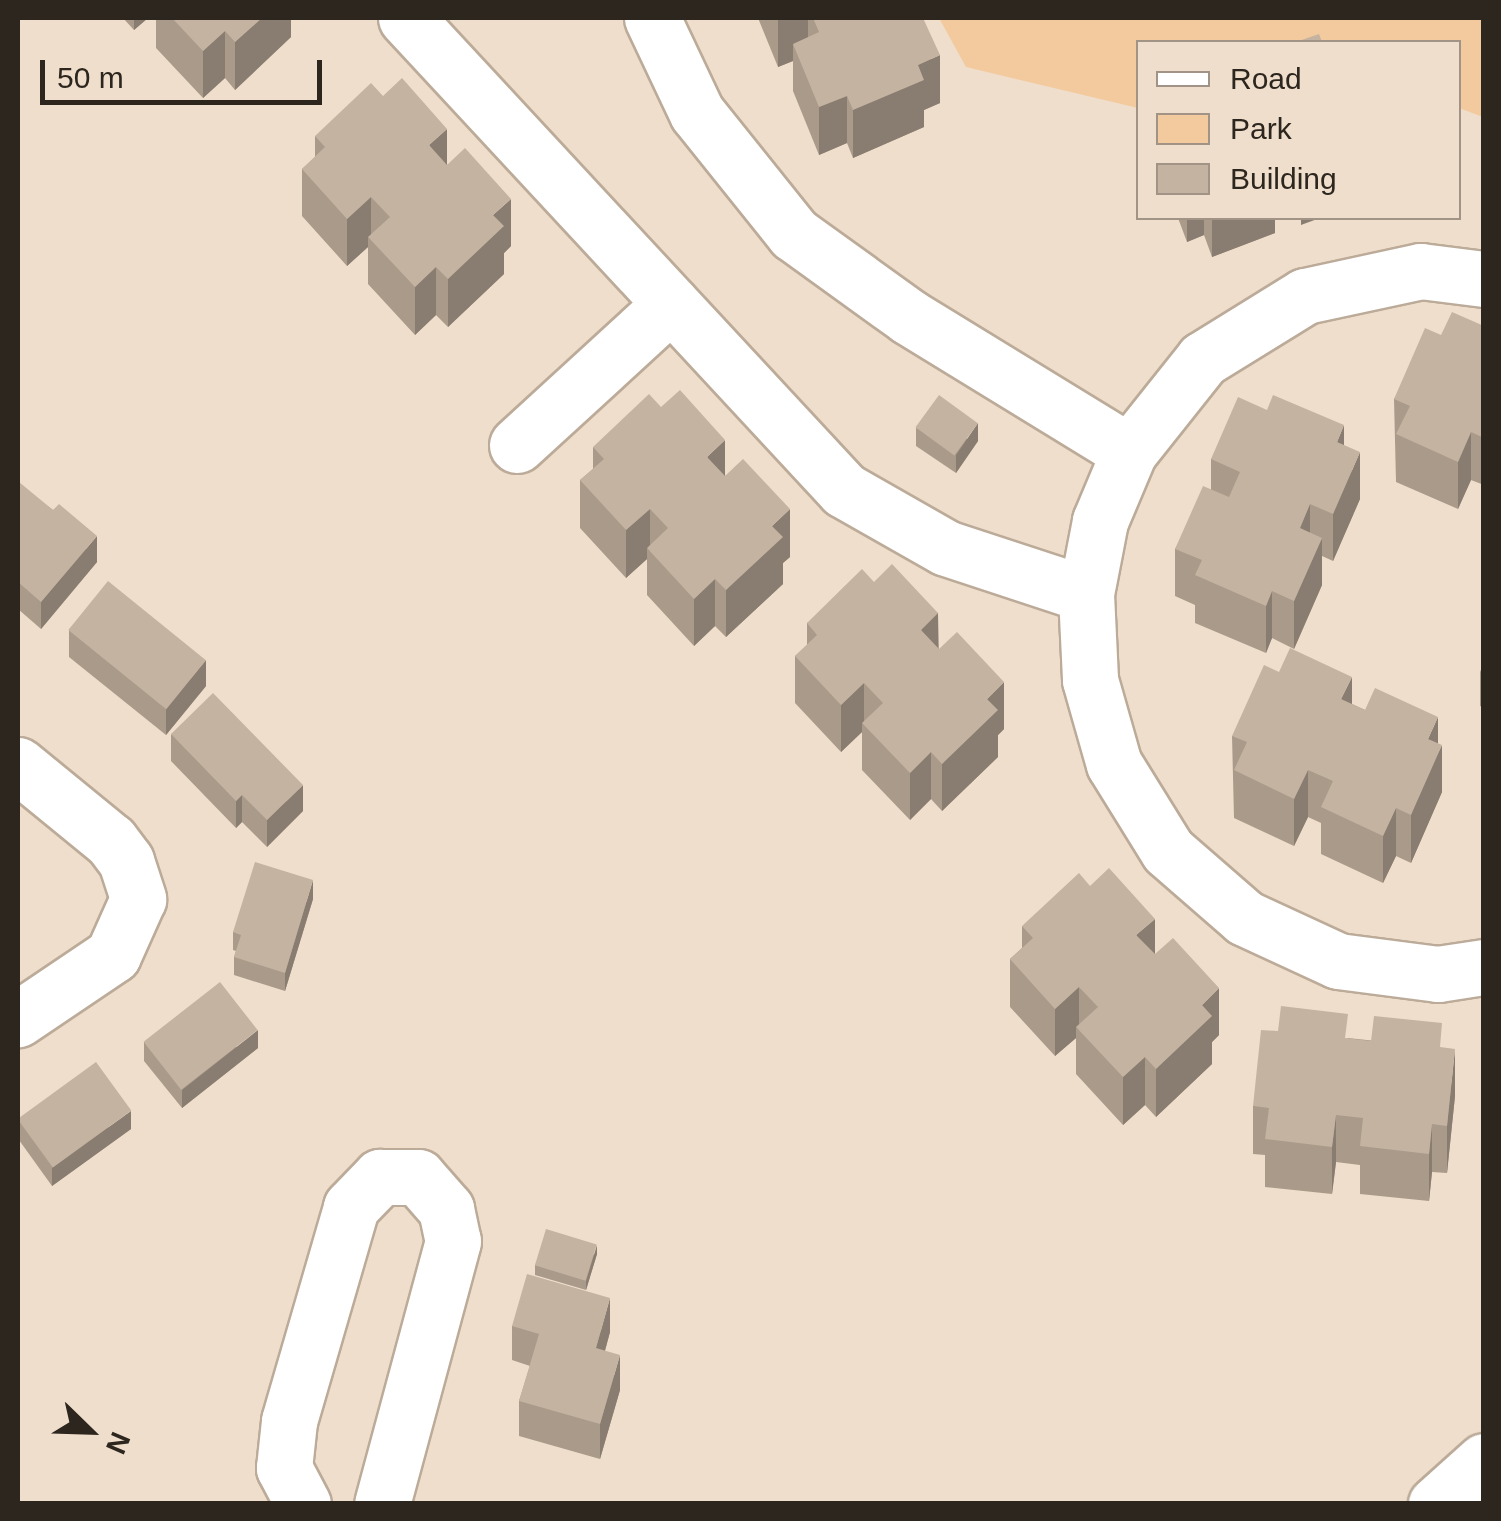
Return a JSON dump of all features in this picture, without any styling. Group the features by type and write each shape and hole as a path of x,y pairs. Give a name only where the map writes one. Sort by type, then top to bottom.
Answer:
{"street":[{"path":"406,18 844,490 946,548 1086,594"},
{"path":"652,18 696,114 794,234 909,318 1129,452"},
{"path":"1484,279 1420,271 1304,296 1204,360 1129,452 1100,521 1086,594 1090,680 1114,764 1168,851 1245,918 1338,960 1438,974 1484,967"},
{"path":"517,445 671,304"},
{"path":"18,765 111,841 126,860 138,899 113,955 18,1019"},
{"path":"304,1504 284,1468 288,1420 350,1207 380,1177 418,1178 446,1209 453,1241 382,1504"},
{"path":"1436,1504 1484,1461"}],"green space":[{"path":"939,18 1483,18 1483,117 1461,109 1461,40 1136,40 1136,108 966,67"}],"building":[{"path":"172,18 262,18 235,42 225,31 203,51"},
{"path":"813,18 923,18 940,55 918,65 924,80 853,110 847,96 819,107 793,44 819,32"},
{"path":"402,78 447,129 429,145 447,165 465,148 511,199 493,215 504,226 448,279 436,267 415,287 368,237 390,217 371,197 347,219 302,169 325,147 315,136 371,83 383,96"},
{"path":"1452,312 1484,326 1484,438 1471,432 1458,462 1396,434 1410,406 1394,399 1425,328 1441,335"},
{"path":"680,390 725,440 707,457 725,476 743,459 790,509 772,526 783,537 726,590 715,579 694,599 647,548 668,528 650,509 626,530 580,480 604,459 593,447 649,394 661,407"},
{"path":"939,395 978,423 954,456 915,427"},
{"path":"1273,395 1344,425 1337,442 1360,452 1333,514 1310,504 1300,528 1322,538 1294,601 1272,591 1266,606 1195,575 1202,560 1175,549 1203,486 1229,497 1240,472 1211,459 1238,397 1267,410"},
{"path":"19,482 53,510 59,504 97,536 41,602 18,582"},
{"path":"892,564 938,613 921,630 939,649 957,632 1004,682 987,699 998,710 942,764 931,752 910,773 862,723 883,703 864,683 841,705 795,656 817,635 807,623 862,569 874,582"},
{"path":"108,581 206,660 166,709 68,630"},
{"path":"1290,648 1352,677 1341,699 1365,710 1375,688 1438,717 1428,739 1442,745 1411,815 1396,808 1383,836 1321,807 1333,781 1308,770 1294,799 1234,770 1247,742 1232,736 1264,665 1279,672"},
{"path":"213,693 303,785 267,820 242,795 236,801 171,734"},
{"path":"255,862 313,880 285,973 234,957 241,935 233,932"},
{"path":"1109,868 1155,919 1136,935 1155,954 1173,938 1219,988 1202,1005 1212,1016 1156,1069 1145,1057 1123,1077 1076,1027 1098,1007 1079,987 1055,1009 1010,959 1033,938 1022,926 1079,873 1090,886"},
{"path":"220,982 258,1030 181,1090 144,1042"},
{"path":"1281,1006 1348,1014 1345,1038 1371,1041 1374,1016 1442,1023 1440,1047 1455,1049 1447,1126 1432,1124 1429,1154 1360,1146 1363,1118 1336,1115 1332,1147 1265,1139 1269,1108 1253,1106 1261,1030 1278,1031"},
{"path":"96,1062 131,1111 53,1168 18,1119"},
{"path":"546,1229 597,1244 586,1281 535,1265"},
{"path":"527,1274 610,1298 596,1348 620,1355 600,1424 519,1401 539,1334 512,1326"}]}
